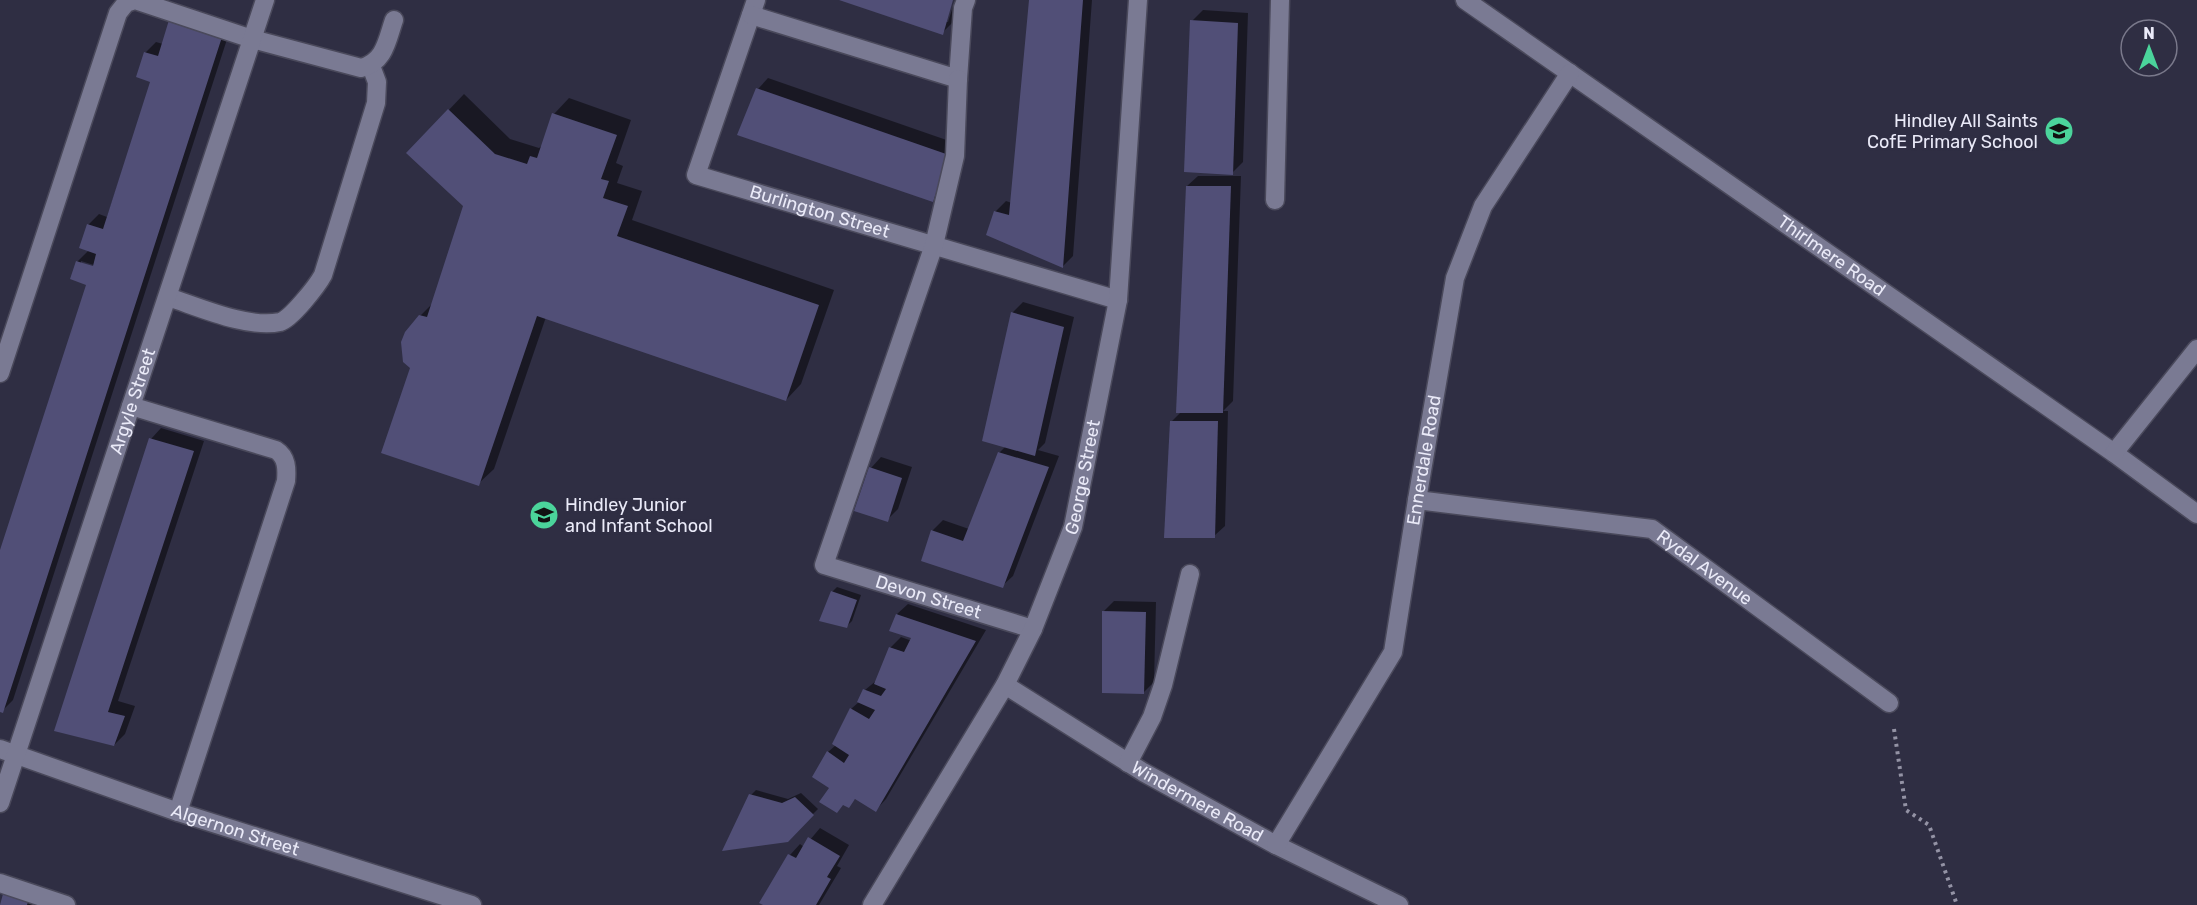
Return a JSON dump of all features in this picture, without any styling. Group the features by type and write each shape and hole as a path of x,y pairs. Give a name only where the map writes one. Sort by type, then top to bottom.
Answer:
{"street":[{"path":"0,374 122,7 130,0 135,0 252,39 362,68 371,66 382,57 394,20"},
{"name":"Argyle Street","path":"0,803 8,752 131,406 265,0"},
{"path":"934,245 955,156 963,8 966,0"},
{"name":"George Street","path":"872,905 1005,685 1033,629 1073,527 1118,300 1138,0"},
{"path":"1275,200 1280,0"},
{"name":"Thirlmere Road","path":"1465,0 2114,453 2197,514"},
{"path":"753,8 958,79"},
{"name":"Burlington Street","path":"753,8 696,175 1118,300"},
{"path":"168,297 258,324 282,322 315,290 323,275 376,103 377,82 371,66"},
{"name":"Ennerdale Road","path":"1276,845 1393,652 1455,278 1483,206 1570,73"},
{"name":"Devon Street","path":"934,245 824,565 1033,629"},
{"path":"2114,453 2197,349"},
{"path":"131,406 276,450 284,458 287,469 286,482 178,812"},
{"name":"Rydal Avenue","path":"1417,500 1652,529 1889,703"},
{"path":"1128,763 1152,717 1163,685 1190,574"},
{"name":"Windermere Road","path":"1005,685 1128,763 1276,845 1399,905"},
{"name":"Algernon Street","path":"8,752 178,812 472,905"},
{"path":"0,883 66,905"}],"path":[{"path":"1889,703 1906,810 1929,825 1957,905"}],"building":[{"path":"839,0 953,0 943,35"},
{"path":"1029,0 1083,0 1063,268 986,235 994,211 1009,215"},
{"path":"169,20 222,37 3,713 0,712 0,550 86,285 70,279 76,261 93,266 96,254 79,248 87,224 103,229 150,82 136,77 144,52 158,56"},
{"path":"1190,20 1238,23 1233,175 1184,172"},
{"path":"756,88 949,155 933,202 737,135"},
{"path":"448,109 495,154 527,164 530,156 537,158 552,113 617,135 601,179 609,181 603,198 628,206 617,236 819,305 786,401 537,316 479,486 381,453 410,368 403,362 401,342 405,332 419,315 427,317 463,206 406,153"},
{"path":"1186,186 1231,186 1223,413 1176,413"},
{"path":"1011,312 1064,327 1035,456 982,441"},
{"path":"1170,421 1218,421 1215,538 1164,538"},
{"path":"149,438 194,451 108,712 125,716 114,746 54,731"},
{"path":"998,452 1049,467 1003,588 921,561 931,530 963,541"},
{"path":"869,467 902,478 888,522 854,511"},
{"path":"831,591 857,600 847,628 819,621"},
{"path":"1102,611 1146,612 1144,694 1102,693"},
{"path":"896,614 976,641 876,812 855,799 849,808 843,805 837,813 819,802 829,788 812,777 827,751 844,763 849,755 832,744 850,708 869,719 875,710 857,702 863,689 881,696 886,689 874,684 889,647 904,652 911,638 889,631"},
{"path":"749,794 782,803 795,797 814,815 788,842 722,851"},
{"path":"808,837 840,856 827,877 831,879 816,905 763,905 759,903 788,854 796,858"},
{"path":"3,894 28,902 27,905 0,905"}],"place":[{"name":"Hindley All Saints CofE Primary School","path":"2059,131"},
{"name":"Hindley Junior and Infant School","path":"544,515"}]}
